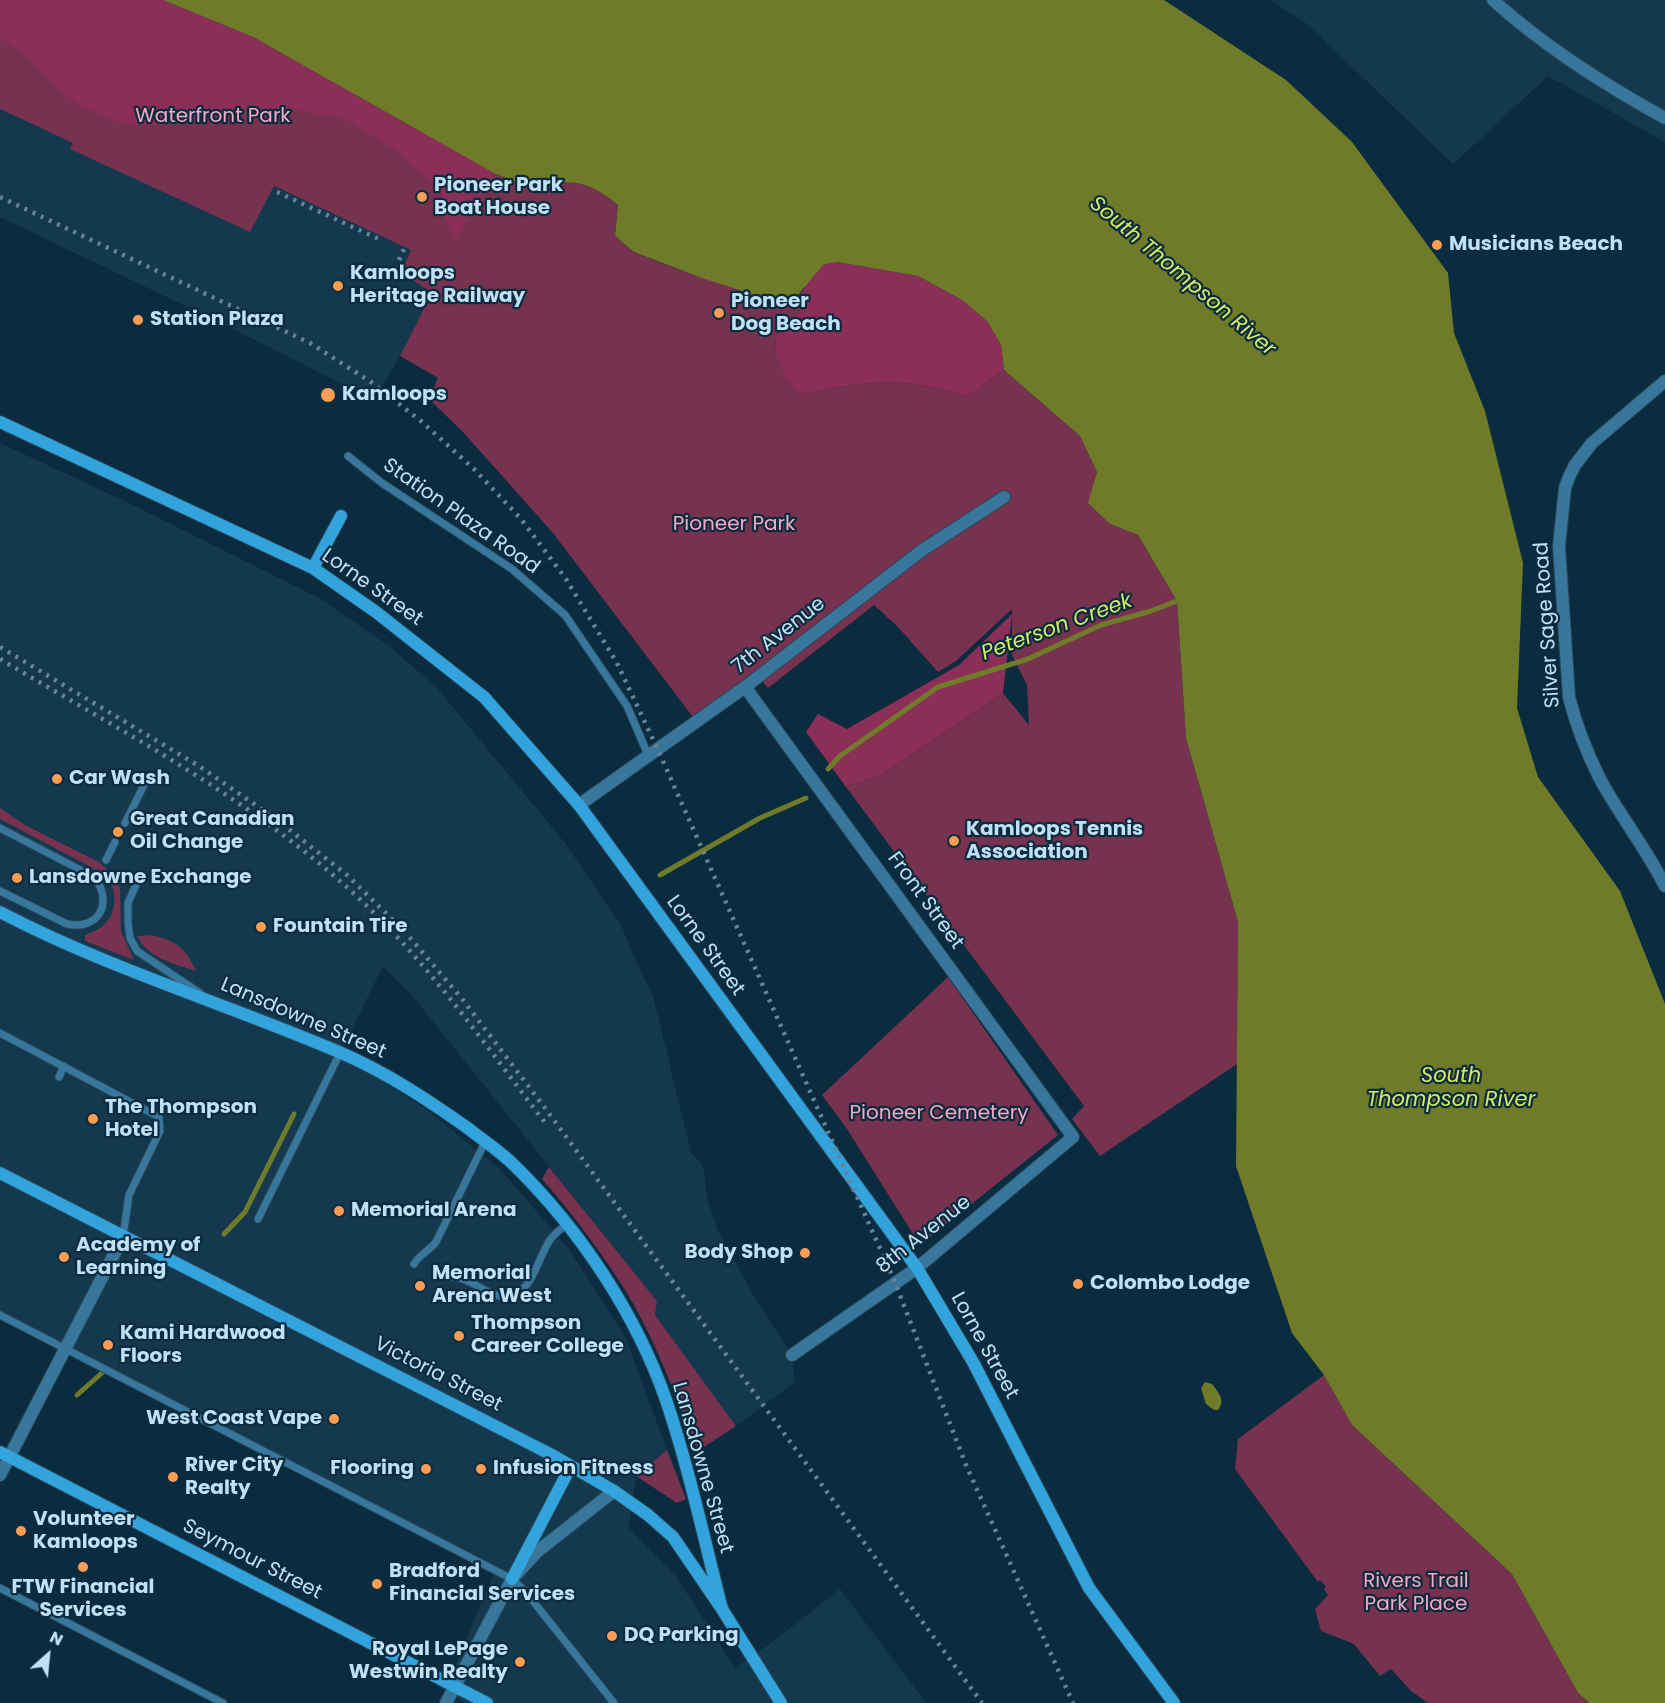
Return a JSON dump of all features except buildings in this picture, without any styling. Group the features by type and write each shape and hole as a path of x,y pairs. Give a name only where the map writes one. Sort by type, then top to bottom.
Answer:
{"street":[{"path":"1492,0 1519,24 1563,57 1665,118"},
{"name":"Silver Sage Road","path":"1665,381 1592,443 1575,465 1566,488 1559,546 1569,697 1575,719 1600,779 1651,858 1665,886"},
{"name":"Lorne Street","path":"0,422 313,568 376,612 484,697 579,805 917,1268 973,1362 1089,1587 1174,1703"},
{"name":"7th Avenue","path":"579,805 745,687 921,551 1004,497"},
{"path":"313,568 341,516"},
{"name":"Front Street","path":"745,687 1073,1137"},
{"name":"Lansdowne Street","path":"0,912 77,950 129,972 340,1053 388,1076 436,1106 515,1166 580,1240 627,1313 665,1399 680,1446 722,1609"},
{"name":"8th Avenue","path":"792,1355 917,1268 1073,1137"},
{"name":"Victoria Street","path":"0,1173 571,1466 614,1491 648,1515 673,1537 722,1609 781,1703"},
{"path":"0,1475 5,1454 65,1348 123,1236"},
{"name":"Seymour Street","path":"5,1454 487,1703"},
{"path":"446,1703 571,1466"},
{"path":"512,1579 538,1551 614,1491"}],"lane":[{"name":"Station Plaza Road","path":"348,456 382,483 512,569 565,615 627,706 649,757"},
{"path":"125,823 146,780"},
{"path":"0,828 94,877 102,889 104,904 97,917 79,927 67,924 0,891"},
{"path":"106,860 115,842"},
{"path":"140,878 128,903 130,938 137,951 214,1003"},
{"path":"0,1033 159,1117 160,1131 129,1196 123,1236"},
{"path":"258,1219 340,1053"},
{"path":"59,1077 64,1066"},
{"path":"414,1264 421,1254 432,1247 435,1242 485,1142"},
{"path":"450,1277 460,1277 500,1297 515,1295 526,1285 550,1239 567,1224"},
{"path":"0,1315 512,1579 525,1591 614,1703"},
{"path":"0,1588 223,1703"}],"shaded area":[{"path":"0,0 163,0 253,37 494,173 455,241 440,206 442,194 400,153 344,118 285,108 238,110 187,121 146,126 118,122 80,106 27,57 0,38"},
{"path":"1270,0 1665,0 1665,142 1548,76 1453,164 1307,24"},
{"path":"0,109 73,143 71,149 250,232 273,186 411,250 401,272 432,293 400,356 374,400 227,326 0,217"},
{"path":"829,262 918,276 962,300 987,321 1001,345 1004,370 967,397 931,387 882,382 801,394 791,383 777,359 775,342 777,336 797,316 801,308 803,291 818,269"},
{"path":"0,443 131,504 321,599 389,646 437,688 565,843 622,927 653,996 691,1153 703,1165 707,1198 718,1231 755,1298 792,1355 795,1382 736,1426 655,1315 657,1301 410,993 383,966 340,1053 427,1110 500,1169 569,1249 626,1338 667,1450 636,1476 629,1528 677,1578 735,1668 840,1589 926,1703 465,1703 444,1692 495,1571 0,1315"},
{"path":"1012,614 1003,693 881,775 846,787 806,732 818,714 847,729 959,665"}],"green space":[{"name":"Pioneer Park","path":"0,0 163,0 536,190 560,183 589,186 618,205 615,236 634,252 699,277 792,302 802,291 800,312 778,335 775,346 781,363 801,394 882,382 931,387 967,397 1004,370 1080,436 1097,472 1089,503 1110,524 1138,535 1177,601 1186,738 1238,922 1237,1064 1100,1156 1072,1119 1084,1106 846,787 881,775 1003,693 1029,725 1027,685 1012,655 1012,609 956,661 938,672 897,626 874,605 768,688 754,672 693,717 553,533 463,432 429,399 438,378 400,356 432,293 401,272 411,250 274,186 250,232 70,149 73,143 0,109"},
{"path":"0,808 25,825 99,862 115,877 120,889 121,931 134,960 85,941 85,935 103,926 112,912 114,895 107,879 89,866 0,819"},
{"path":"151,935 168,940 184,950 196,971 155,955 142,944 137,936"},
{"name":"Pioneer Cemetery","path":"948,977 1058,1135 920,1245 847,1129 822,1095"},
{"path":"549,1167 657,1301 655,1315 736,1426 698,1451 663,1366 634,1304 594,1244 542,1179"},
{"name":"Rivers Trail Park Place","path":"1324,1375 1352,1425 1512,1574 1578,1693 1588,1703 1428,1703 1411,1691 1391,1669 1380,1676 1354,1644 1321,1631 1315,1609 1328,1595 1324,1589 1326,1587 1320,1580 1318,1582 1235,1469 1238,1439"},
{"path":"667,1450 686,1499 677,1503 636,1476"}],"water":[{"name":"South Thompson River","path":"163,0 1164,0 1286,80 1352,142 1448,273 1454,333 1485,411 1523,563 1517,708 1538,777 1620,891 1665,1004 1665,1703 1589,1703 1578,1693 1512,1574 1352,1425 1324,1375 1292,1333 1236,1166 1238,922 1186,738 1177,601 1138,535 1110,524 1088,503 1097,472 1080,436 1004,370 1001,345 987,321 962,300 918,276 838,262 824,264 792,302 783,304 699,277 634,252 615,236 618,205 589,186 559,183 536,190 494,173 253,37"},
{"path":"1205,1382 1212,1384 1220,1396 1221,1403 1218,1410 1206,1404 1201,1388"}],"waterway":[{"name":"Peterson Creek","path":"828,769 840,756 938,687 1028,659 1101,625 1151,611 1182,599"},
{"name":"Peterson Creek","path":"660,875 760,818 806,798"},
{"name":"Peterson Creek","path":"224,1234 245,1212 294,1114"},
{"name":"Peterson Creek","path":"77,1395 103,1372"}],"railway":[{"path":"277,192 383,241"},
{"path":"0,197 310,343 371,382 422,422 474,469 521,519 566,579 617,663 658,750 894,1280 966,1465 1073,1703"},
{"path":"399,260 404,249"},
{"path":"389,302 391,298"},
{"path":"0,647 199,766 273,817 347,875 406,933 463,1000 545,1108 982,1703"},
{"path":"0,659 192,772 284,835 327,870 368,907 416,958 461,1012 546,1124"}],"place":[{"name":"Pioneer Park Boat House","path":"422,197"},
{"name":"Musicians Beach","path":"1437,245"},
{"name":"Kamloops Heritage Railway","path":"338,286"},
{"name":"Pioneer Dog Beach","path":"719,313"},
{"name":"Station Plaza","path":"138,320"},
{"name":"Kamloops","path":"328,395"},
{"name":"Car Wash","path":"57,779"},
{"name":"Great Canadian Oil Change","path":"118,832"},
{"name":"Kamloops Tennis Association","path":"954,841"},
{"name":"Lansdowne Exchange","path":"17,878"},
{"name":"Fountain Tire","path":"261,927"},
{"name":"The Thompson Hotel","path":"93,1119"},
{"name":"Memorial Arena","path":"339,1211"},
{"name":"Body Shop","path":"805,1253"},
{"name":"Academy of Learning","path":"64,1257"},
{"name":"Colombo Lodge","path":"1078,1284"},
{"name":"Memorial Arena West","path":"420,1286"},
{"name":"Thompson Career College","path":"459,1336"},
{"name":"Kami Hardwood Floors","path":"108,1345"},
{"name":"West Coast Vape","path":"334,1419"},
{"name":"Flooring","path":"426,1469"},
{"name":"Infusion Fitness","path":"481,1469"},
{"name":"River City Realty","path":"173,1477"},
{"name":"Volunteer Kamloops","path":"21,1531"},
{"name":"FTW Financial Services","path":"83,1567"},
{"name":"Bradford Financial Services","path":"377,1584"},
{"name":"DQ Parking","path":"612,1636"},
{"name":"Royal LePage Westwin Realty","path":"520,1662"}],"park label":[{"name":"Waterfront Park","path":"213,117"}]}
